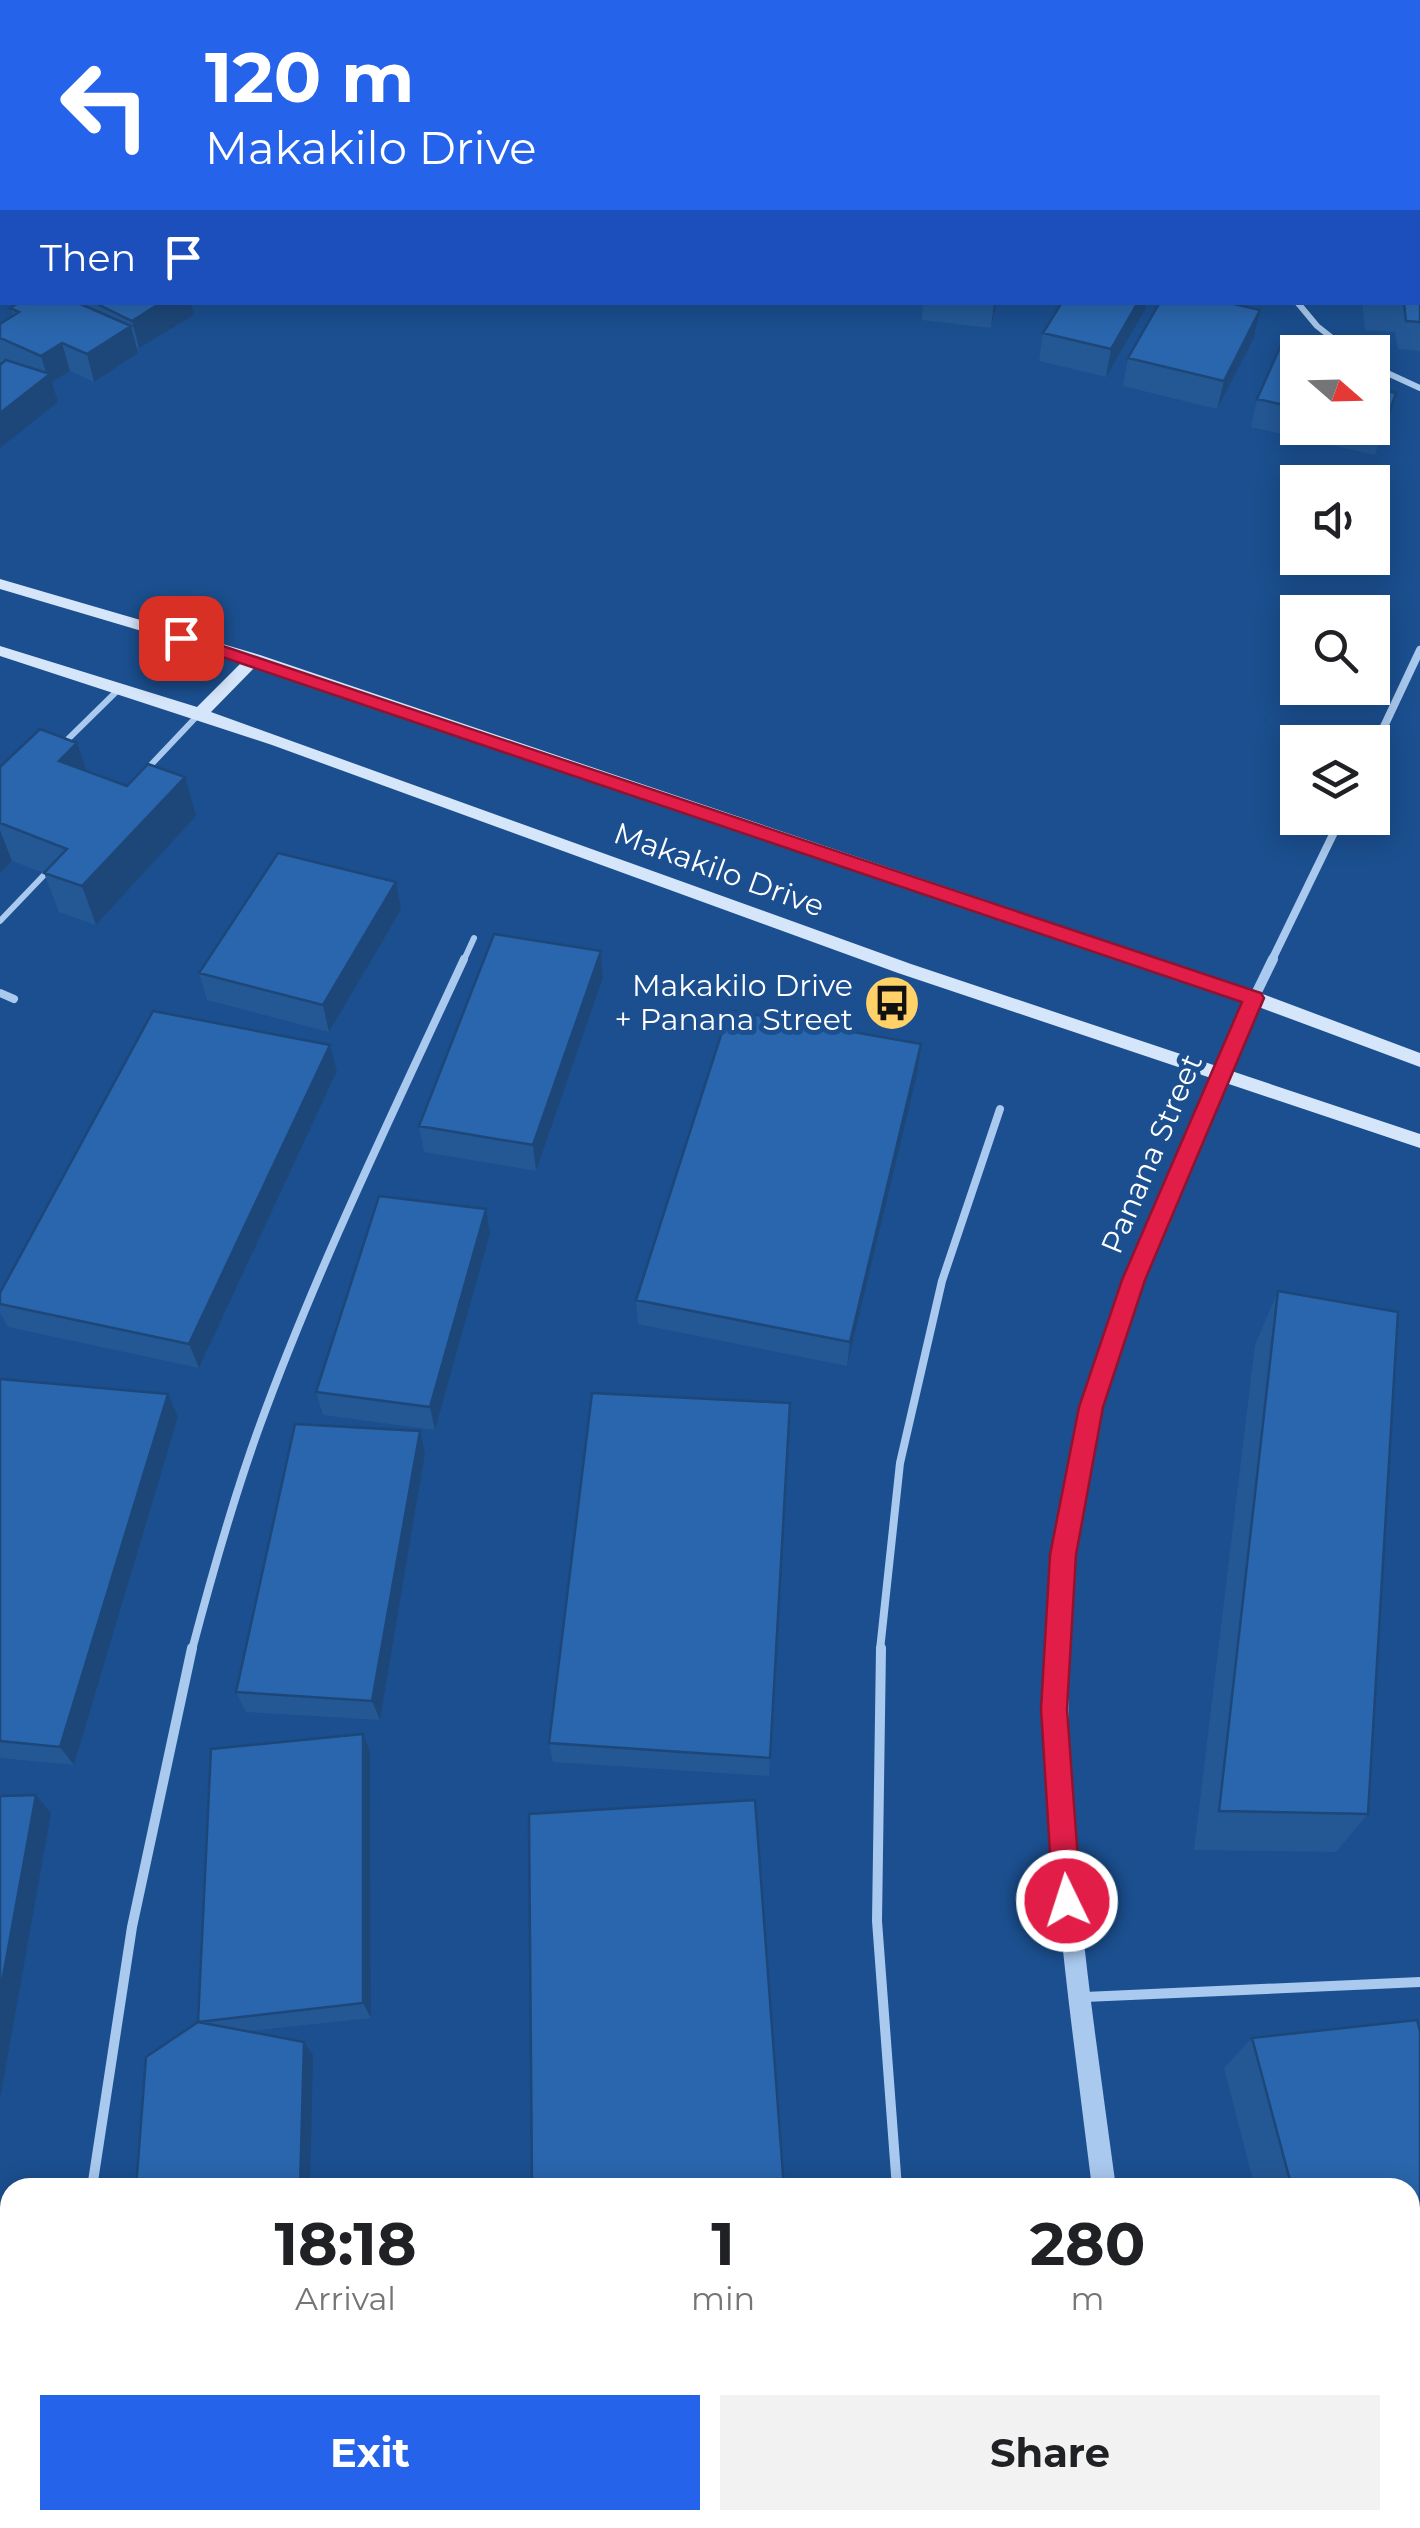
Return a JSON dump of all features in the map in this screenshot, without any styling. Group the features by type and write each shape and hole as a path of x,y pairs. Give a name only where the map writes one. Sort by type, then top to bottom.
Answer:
{"main road":[{"name":"Makakilo Drive","path":"0,584 254,659 1254,998 1420,1060"},
{"name":"Makakilo Drive","path":"0,652 202,712 736,909 1420,1141"},
{"path":"202,712 254,659"}],"street":[{"path":"1300,305 1328,335"},
{"path":"1390,374 1420,388"},
{"path":"1385,725 1420,650"},
{"name":"Panana Street","path":"1103,2178 1067,1901 1054,1709 1063,1555 1091,1407 1134,1280 1254,998 1333,835"}],"lane":[{"path":"51,756 122,686"},
{"path":"144,772 202,712"},
{"path":"0,921 45,874"},
{"path":"93,2178 107,2070 163,1759 234,1500 316,1281 474,938"},
{"path":"0,994 14,999"},
{"path":"896,2178 877,1921 878,1674 900,1463 942,1281 1000,1108"},
{"path":"1080,1997 1420,1982"}],"building":[{"path":"83,305 131,326 87,354 62,343 41,356 0,338 0,324 19,312 10,308"},
{"path":"99,305 157,305 132,321"},
{"path":"1060,305 1136,305 1111,349 1043,333"},
{"path":"1158,305 1238,305 1260,310 1224,381 1128,358"},
{"path":"1404,305 1420,305 1420,322 1406,321"},
{"path":"1280,347 1280,404 1257,399"},
{"path":"6,360 50,374 0,413 0,365"},
{"path":"40,729 77,743 59,761 127,786 148,764 185,777 82,886 44,873 67,849 0,823 0,767"},
{"path":"278,853 396,882 323,1005 199,973"},
{"path":"494,934 601,951 533,1145 419,1126"},
{"path":"729,1010 921,1044 850,1342 636,1300"},
{"path":"153,1011 330,1045 189,1344 0,1304 0,1293"},
{"path":"379,1196 486,1209 430,1407 316,1392"},
{"path":"1278,1291 1398,1312 1368,1814 1219,1811"},
{"path":"0,1379 168,1394 60,1747 0,1741"},
{"path":"592,1393 790,1403 770,1758 549,1743"},
{"path":"295,1424 420,1431 372,1701 236,1692"},
{"path":"363,1734 363,2003 198,2022 211,1749"},
{"path":"36,1795 0,1993 0,1796"},
{"path":"755,1800 783,2178 532,2178 529,1814"},
{"path":"1417,2020 1420,2178 1289,2178 1252,2038"},
{"path":"198,2022 304,2042 300,2178 137,2178 146,2057"}],"place":[{"name":"Makakilo Drive + Panana Street","path":"892,1003"}],"route":[{"path":"181,638 254,659 1254,998 1134,1280 1091,1407 1063,1555 1054,1709 1067,1901"}]}
